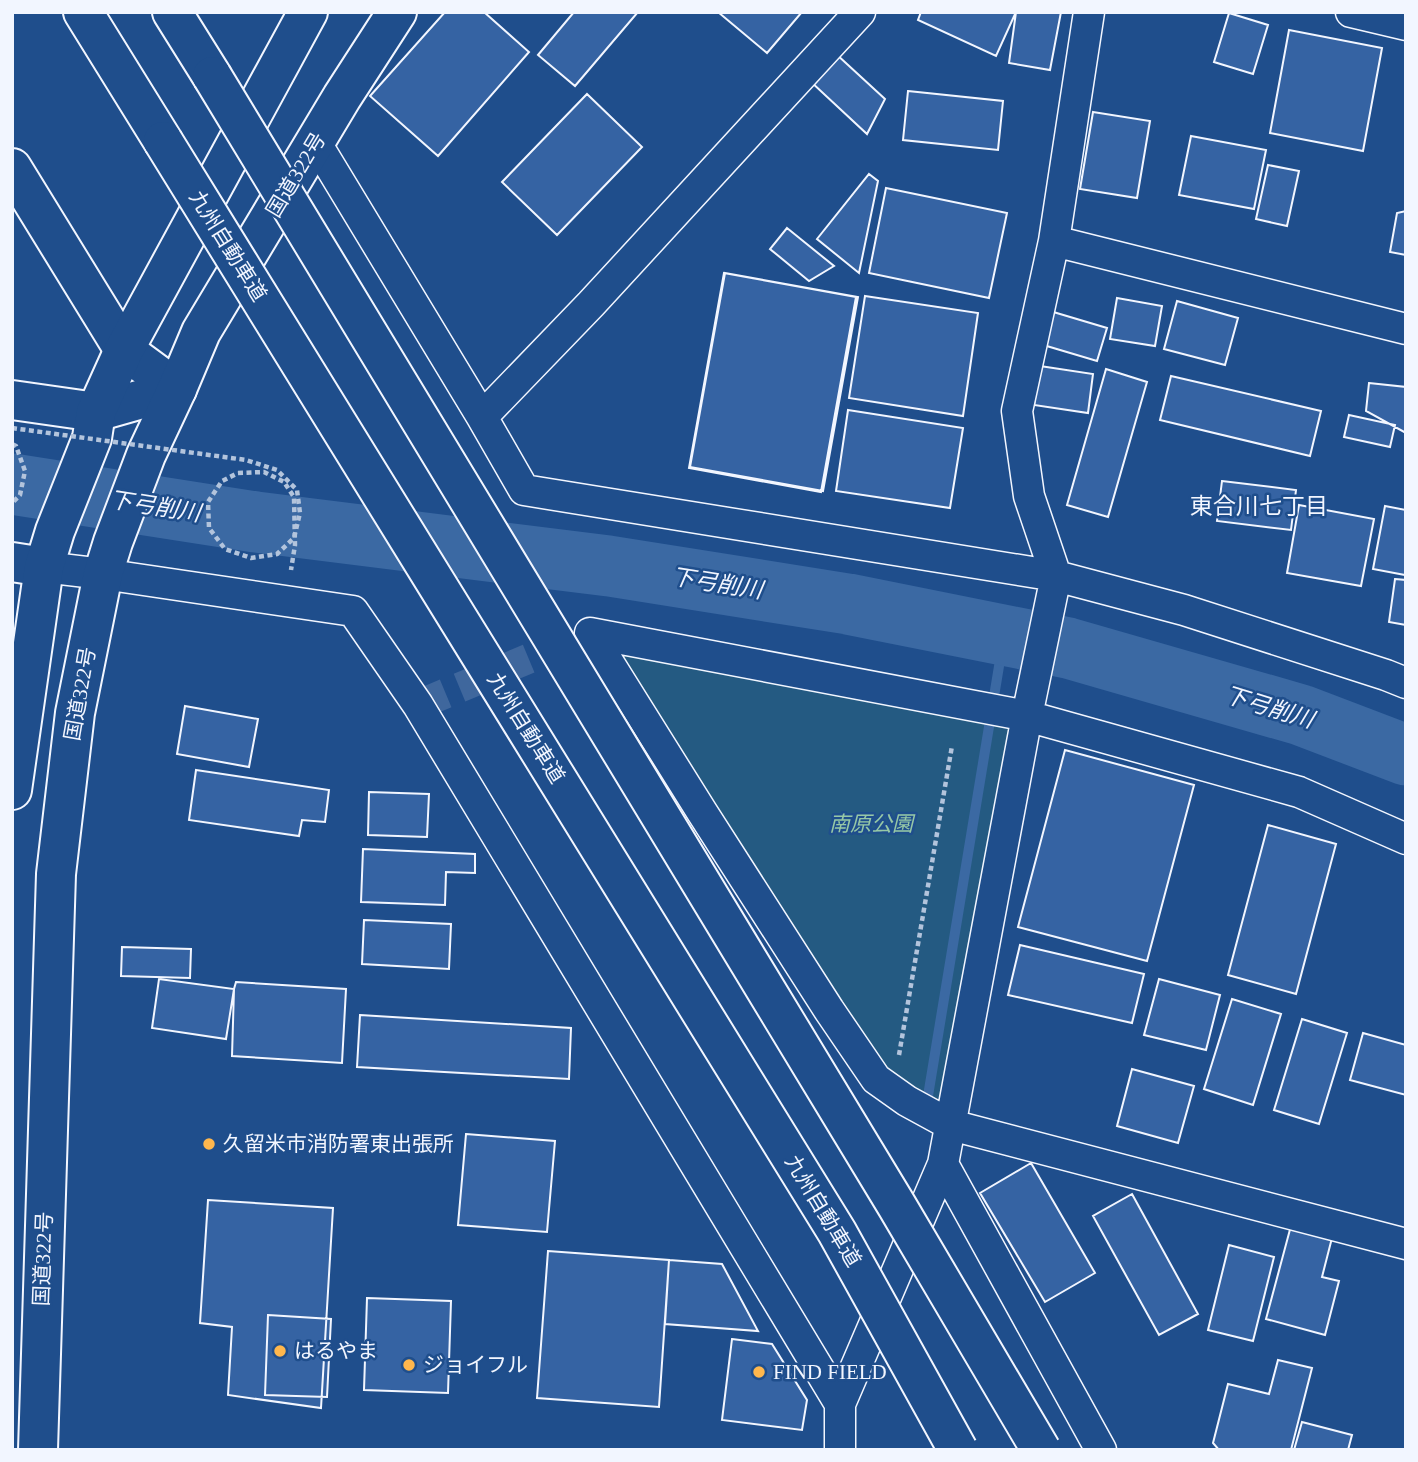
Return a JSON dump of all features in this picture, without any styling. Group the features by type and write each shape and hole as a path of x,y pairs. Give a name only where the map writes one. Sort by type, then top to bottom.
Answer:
{"main road":[{"name":"九州自動車道","path":"83,12 837,1232 958,1450"},
{"path":"172,12 897,1206 1041,1450"},
{"path":"12,790 28,565 55,531 124,351 308,12"},
{"name":"国道322号","path":"38,1450 56,874 75,713 108,558 146,455 201,332 342,97 397,12"},
{"path":"12,167 124,351 177,390"},
{"path":"12,400 94,425 177,390"}],"street":[{"path":"482,417 591,304 860,12"},
{"path":"840,1450 840,1404 943,1164 1056,576 1029,496 1017,411 1054,242 1088,12"},
{"path":"1351,12 1406,26"},
{"path":"316,142 524,490 1056,576 1184,610 1406,683"},
{"path":"1054,242 1406,329"},
{"path":"28,565 108,558 285,601 353,611 418,705 840,1404"},
{"path":"1406,839 1299,792 1027,716 590,633 829,1010 876,1079 907,1101 951,1125 1406,1244"},
{"path":"943,1164 1101,1450"}],"path":[{"path":"12,428 246,460 277,470 298,489 300,513 297,526 294,538 277,554 251,558 225,549 209,528 208,502 222,481 238,473 264,472 284,482 294,498 295,521 295,533 295,545 285,601"},
{"path":"12,444 16,446 25,471 20,495 12,503"},
{"path":"893,1091 952,746"}],"green space":[{"name":"南原公園","path":"590,633 1027,716 951,1125 876,1079"}],"building":[{"path":"445,12 484,12 529,52 438,156 370,96"},
{"path":"574,12 638,12 575,86 538,55"},
{"path":"718,12 802,12 767,53"},
{"path":"921,12 1016,12 996,56 918,20"},
{"path":"1016,12 1061,12 1050,70 1009,63"},
{"path":"1229,13 1268,25 1253,74 1214,62"},
{"path":"1289,30 1382,48 1363,151 1270,133"},
{"path":"835,53 885,99 867,134 810,81"},
{"path":"908,91 1003,101 998,150 903,140"},
{"path":"587,94 642,147 557,235 502,182"},
{"path":"1093,112 1150,121 1137,198 1080,189"},
{"path":"1191,136 1266,150 1254,209 1179,195"},
{"path":"1268,165 1299,171 1287,226 1256,219"},
{"path":"869,174 878,181 859,273 817,239"},
{"path":"886,188 1007,213 989,298 869,273"},
{"path":"1406,211 1406,255 1390,252 1397,213"},
{"path":"787,228 834,266 809,281 770,249"},
{"path":"724,273 856,297 821,492 689,468"},
{"path":"725,273 858,297 823,491 690,467"},
{"path":"865,296 978,313 963,416 849,398"},
{"path":"1117,298 1162,306 1155,346 1110,339"},
{"path":"1177,301 1238,318 1225,365 1164,349"},
{"path":"1050,311 1107,328 1097,361 1040,344"},
{"path":"1040,366 1093,374 1088,413 1034,405"},
{"path":"1106,369 1147,382 1108,517 1067,505"},
{"path":"1171,376 1321,411 1310,456 1160,420"},
{"path":"1369,383 1406,387 1406,433 1366,411"},
{"path":"848,410 963,428 950,508 836,491"},
{"path":"1349,415 1395,425 1390,447 1344,437"},
{"path":"1222,481 1296,490 1291,530 1217,521"},
{"path":"1299,505 1374,519 1361,586 1287,573"},
{"path":"1385,506 1406,510 1405,575 1373,569"},
{"path":"1395,579 1406,580 1406,625 1389,622"},
{"path":"185,706 258,719 249,767 177,754"},
{"path":"1065,750 1194,785 1147,961 1018,927"},
{"path":"196,770 329,790 325,822 302,820 299,836 189,820"},
{"path":"369,792 429,794 427,837 368,835"},
{"path":"1268,825 1336,844 1296,994 1228,975"},
{"path":"363,849 475,854 475,873 446,872 445,905 361,902"},
{"path":"364,920 451,924 449,969 362,964"},
{"path":"1020,945 1144,974 1132,1023 1008,995"},
{"path":"122,947 191,949 190,978 121,976"},
{"path":"159,979 234,989 226,1039 152,1028"},
{"path":"1159,979 1220,995 1206,1050 1144,1035"},
{"path":"236,982 346,989 342,1063 232,1056"},
{"path":"1232,999 1281,1014 1253,1105 1204,1089"},
{"path":"360,1015 571,1028 569,1079 357,1067"},
{"path":"1302,1019 1347,1033 1319,1124 1274,1110"},
{"path":"1363,1033 1406,1045 1406,1095 1350,1080"},
{"path":"1132,1069 1194,1086 1178,1143 1117,1126"},
{"path":"466,1134 555,1141 547,1232 458,1225"},
{"path":"1031,1163 1095,1273 1045,1302 980,1193"},
{"path":"1132,1194 1198,1314 1159,1335 1093,1216"},
{"path":"208,1200 333,1208 321,1408 228,1395 232,1327 200,1323"},
{"path":"1292,1222 1333,1234 1322,1277 1339,1281 1325,1335 1266,1319"},
{"path":"1229,1245 1274,1257 1253,1341 1208,1330"},
{"path":"548,1251 669,1260 659,1407 537,1398"},
{"path":"669,1260 722,1264 758,1331 665,1324"},
{"path":"367,1298 451,1301 448,1393 364,1390"},
{"path":"268,1315 331,1319 327,1397 265,1395"},
{"name":"FIND FIELD","path":"732,1339 772,1344 807,1400 802,1430 722,1420"},
{"path":"1278,1360 1312,1368 1291,1450 1219,1450 1213,1443 1228,1384 1269,1394"},
{"path":"1302,1422 1352,1435 1348,1450 1294,1450"}],"waterway":[{"name":"下弓削川","path":"12,484 256,522 609,566 848,604 1068,648 1301,715 1406,755"},
{"path":"926,1108 1004,636"}],"tunnel":[{"path":"418,705 590,633"}],"place":[{"name":"久留米市消防署東出張所","path":"209,1144"},
{"name":"はるやま","path":"280,1351"},
{"name":"ジョイフル","path":"409,1365"},
{"name":"FIND FIELD","path":"759,1372"}],"district":[{"name":"東合川七丁目","path":"1259,506"}]}
